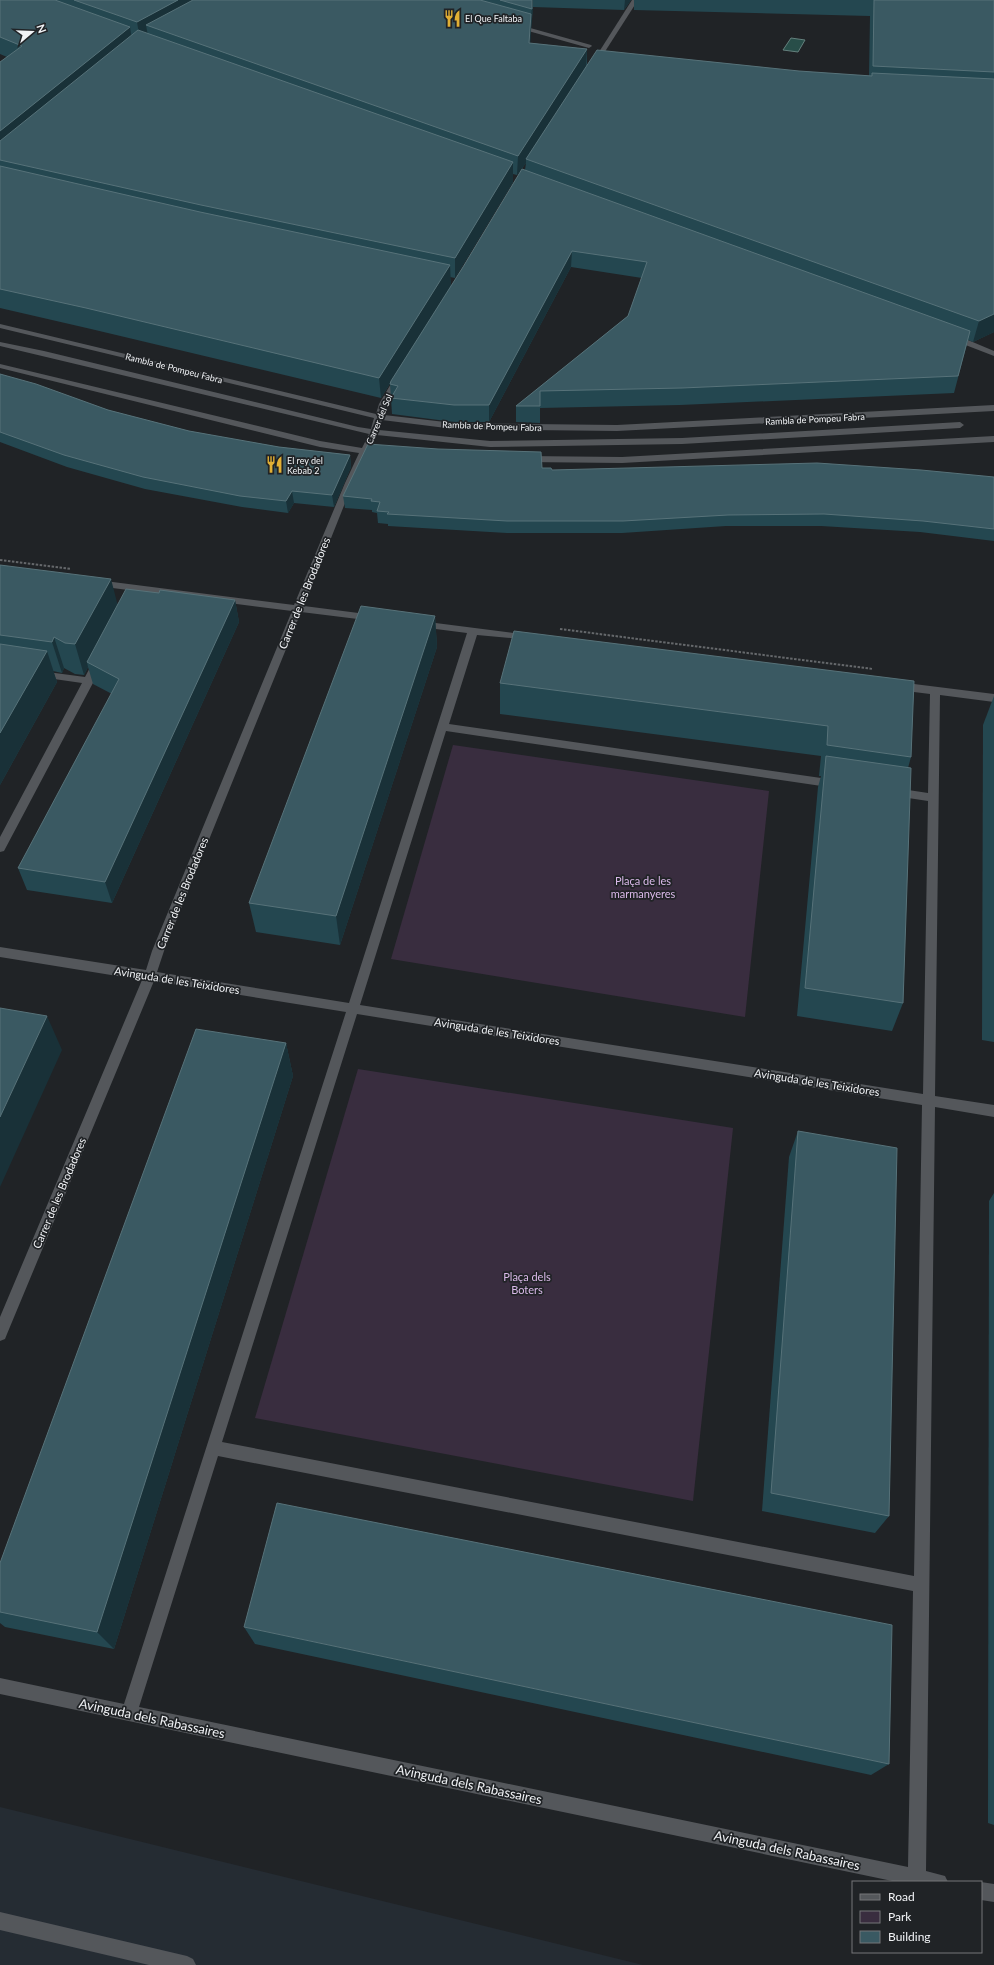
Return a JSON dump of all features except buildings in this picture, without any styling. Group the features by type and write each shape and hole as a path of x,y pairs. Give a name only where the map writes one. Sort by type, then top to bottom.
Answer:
{"street":[{"path":"590,71 607,51 635,0"},
{"path":"511,25 589,46"},
{"name":"Rambla de Pompeu Fabra","path":"0,326 380,417 454,426 617,428 994,408"},
{"path":"945,335 994,354"},
{"name":"Rambla de Pompeu Fabra","path":"0,344 44,353 358,430 490,444 682,441 960,426"},
{"path":"0,366 320,444 364,452 379,453"},
{"name":"Carrer del Sol","path":"364,452 374,432 387,397 404,370"},
{"path":"515,459 622,460 994,439"},
{"name":"Carrer de les Brodadores","path":"0,1334 150,976 167,929 349,483 364,452"},
{"path":"84,581 382,619"},
{"path":"131,600 138,587"},
{"path":"412,623 536,639"},
{"path":"129,1713 473,631"},
{"path":"0,848 103,654"},
{"path":"30,673 89,681"},
{"path":"889,685 994,698"},
{"path":"917,1878 935,690"},
{"path":"442,727 846,785"},
{"path":"886,791 933,798"},
{"name":"Avinguda de les Teixidores","path":"0,952 994,1110"},
{"path":"214,1448 921,1586"},
{"name":"Avinguda dels Rabassaires","path":"0,1686 934,1881"},
{"path":"982,1891 994,1894"},
{"path":"0,1921 187,1965"}],"shaded area":[{"path":"791,38 805,40 798,52 783,50"},
{"path":"0,1807 643,1965 0,1965"}],"green space":[{"name":"Plaça de les marmanyeres","path":"453,745 769,791 745,1017 391,959"},
{"name":"Plaça dels Boters","path":"358,1069 733,1128 693,1501 255,1418"}],"place":[{"name":"El Que Faltaba","path":"452,18"},
{"name":"El rey del Kebab 2","path":"274,465"}]}
